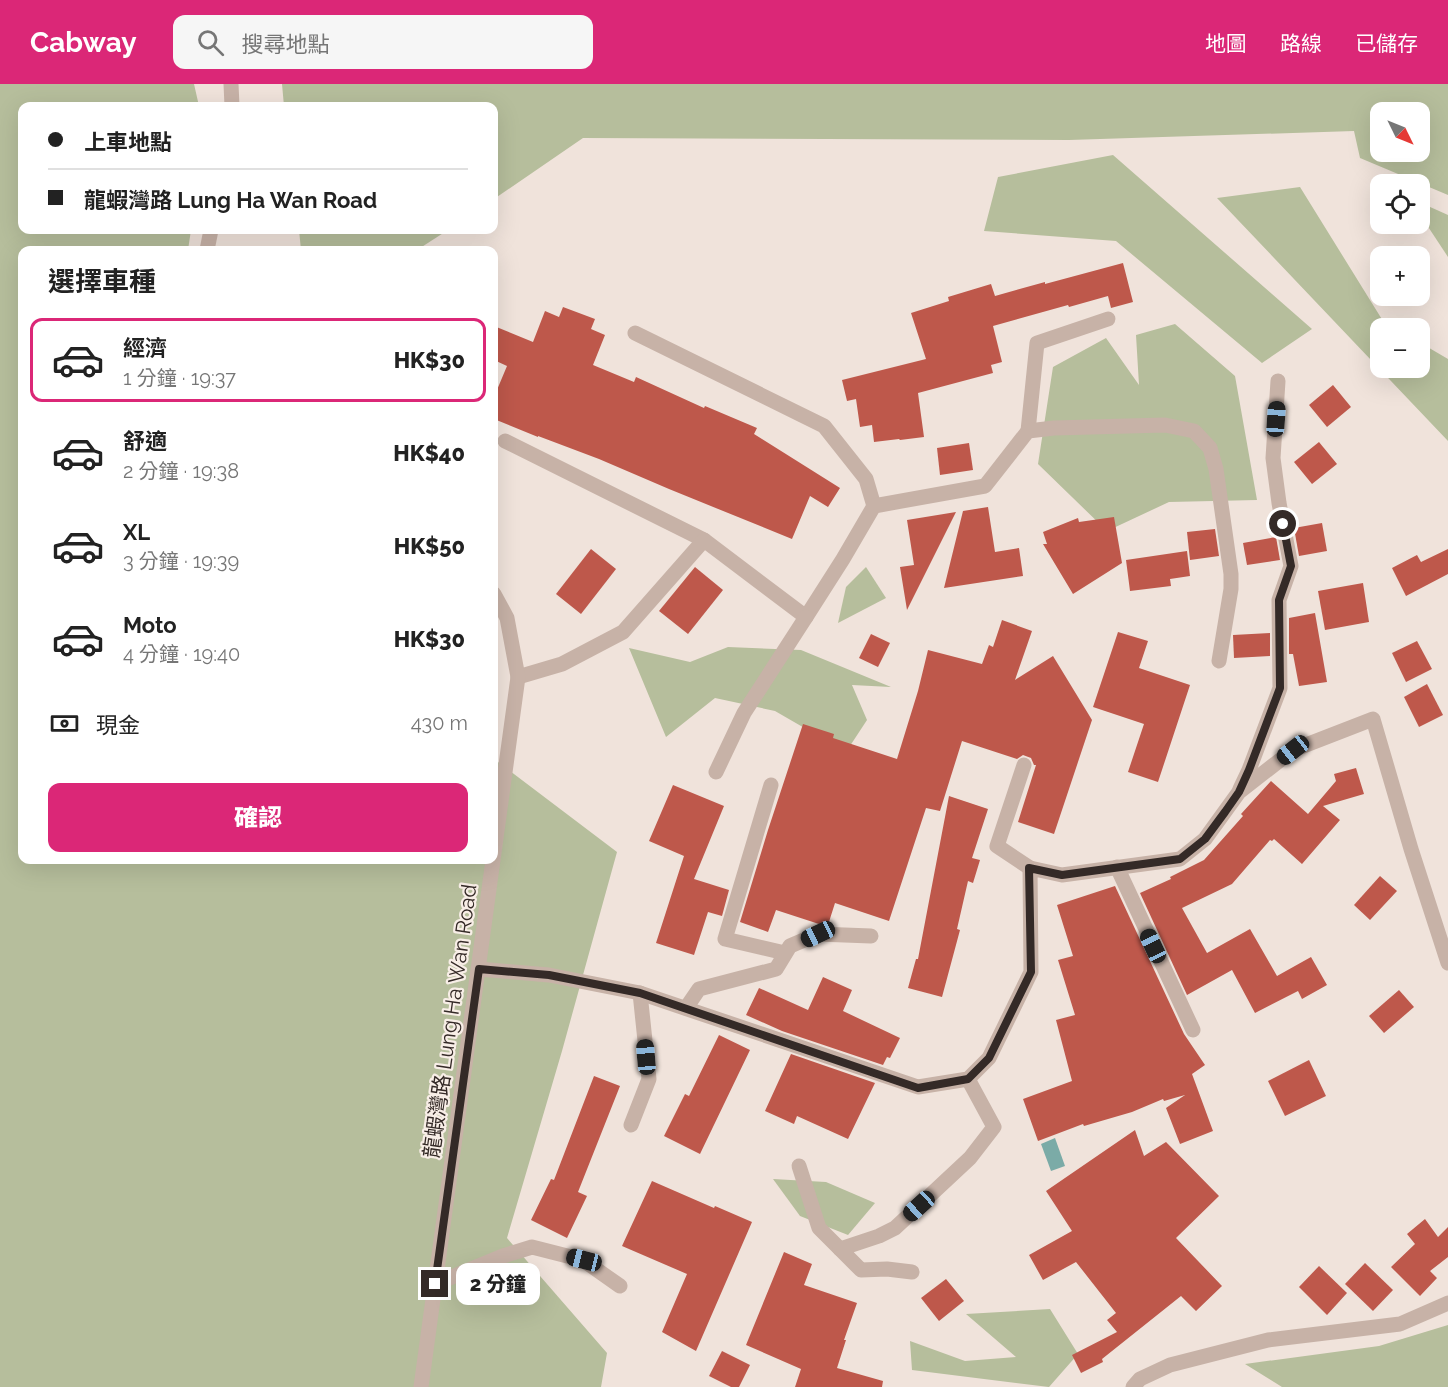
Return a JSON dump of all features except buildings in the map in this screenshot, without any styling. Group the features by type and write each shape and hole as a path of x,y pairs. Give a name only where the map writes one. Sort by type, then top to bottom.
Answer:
{"street":[{"path":"231,84 232,102"},
{"path":"874,506 985,486 1028,431 1037,343 1108,319"},
{"path":"635,333 824,426 866,478 874,506 807,617 744,713 716,772"},
{"path":"1024,765 997,846 1029,868 1062,875 1180,859 1205,839 1239,792 1280,688 1279,600 1291,566 1273,458 1278,381"},
{"path":"1028,431 1054,428 1165,425 1194,431 1210,448 1216,469 1231,574 1231,590 1219,661"},
{"path":"505,441 704,540 807,617"},
{"path":"518,677 562,664 623,632 704,540"},
{"name":"龍蝦灣路 Lung Ha Wan Road","path":"498,601 507,618 518,677 498,827"},
{"path":"1239,792 1293,750 1373,719 1411,849 1448,963"},
{"path":"771,785 725,939 785,953"},
{"name":"龍蝦灣路 Lung Ha Wan Road","path":"421,1387 493,864"},
{"path":"1117,867 1193,1030"},
{"path":"479,969 549,975 640,993 918,1088 968,1079 989,1058 1031,972 1029,868"},
{"path":"686,1008 699,989 776,969 790,946 818,934 871,936"},
{"path":"631,1125 649,1079 640,993"},
{"path":"840,1248 879,1236 895,1228 970,1158 994,1127 968,1079"},
{"path":"799,1166 819,1228 861,1270 887,1269 912,1272"},
{"path":"435,1284 503,1256 532,1247 584,1260 620,1286"},
{"path":"1133,1387 1140,1379 1170,1365 1268,1340 1400,1324 1448,1303"}],"green space":[{"path":"0,84 194,84 198,102 18,102 18,234 190,234 189,246 18,246 18,864 498,864 498,762 617,852 507,1238 607,1353 601,1387 0,1387"},
{"path":"282,84 1448,84 1448,195 1430,187 1430,174 1398,174 1360,158 1354,131 1069,140 583,138 498,196 498,102 284,102"},
{"path":"1113,155 1312,329 1262,363 1116,241 984,231 998,177"},
{"path":"1300,187 1370,300 1370,306 1374,306 1381,318 1370,318 1370,359 1217,198"},
{"path":"1430,207 1448,215 1448,257 1430,230"},
{"path":"299,234 442,234 423,246 301,246"},
{"path":"1175,324 1235,376 1257,500 1169,502 1107,531 1038,464 1053,367 1106,338 1139,385 1136,335"},
{"path":"1430,348 1448,359 1448,441 1388,378 1430,378"},
{"path":"866,567 886,598 838,623 846,587"},
{"path":"728,647 801,650 891,687 852,685 867,720 846,752 775,711 715,698 666,737 629,648 690,662"},
{"path":"773,1179 826,1182 875,1203 848,1235 800,1216"},
{"path":"1050,1309 1078,1354 1049,1387 912,1370 910,1341 965,1361 1016,1357 966,1314"},
{"path":"1448,1325 1448,1387 1282,1387 1245,1364 1379,1346"}],"water":[{"path":"1055,1138 1065,1166 1051,1171 1041,1144"}],"route":[{"path":"435,1284 479,969 549,975 640,993 918,1088 968,1079 989,1058 1031,972 1029,868 1062,875 1180,859 1205,839 1239,792 1280,688 1279,600 1291,566 1283,524"}]}
